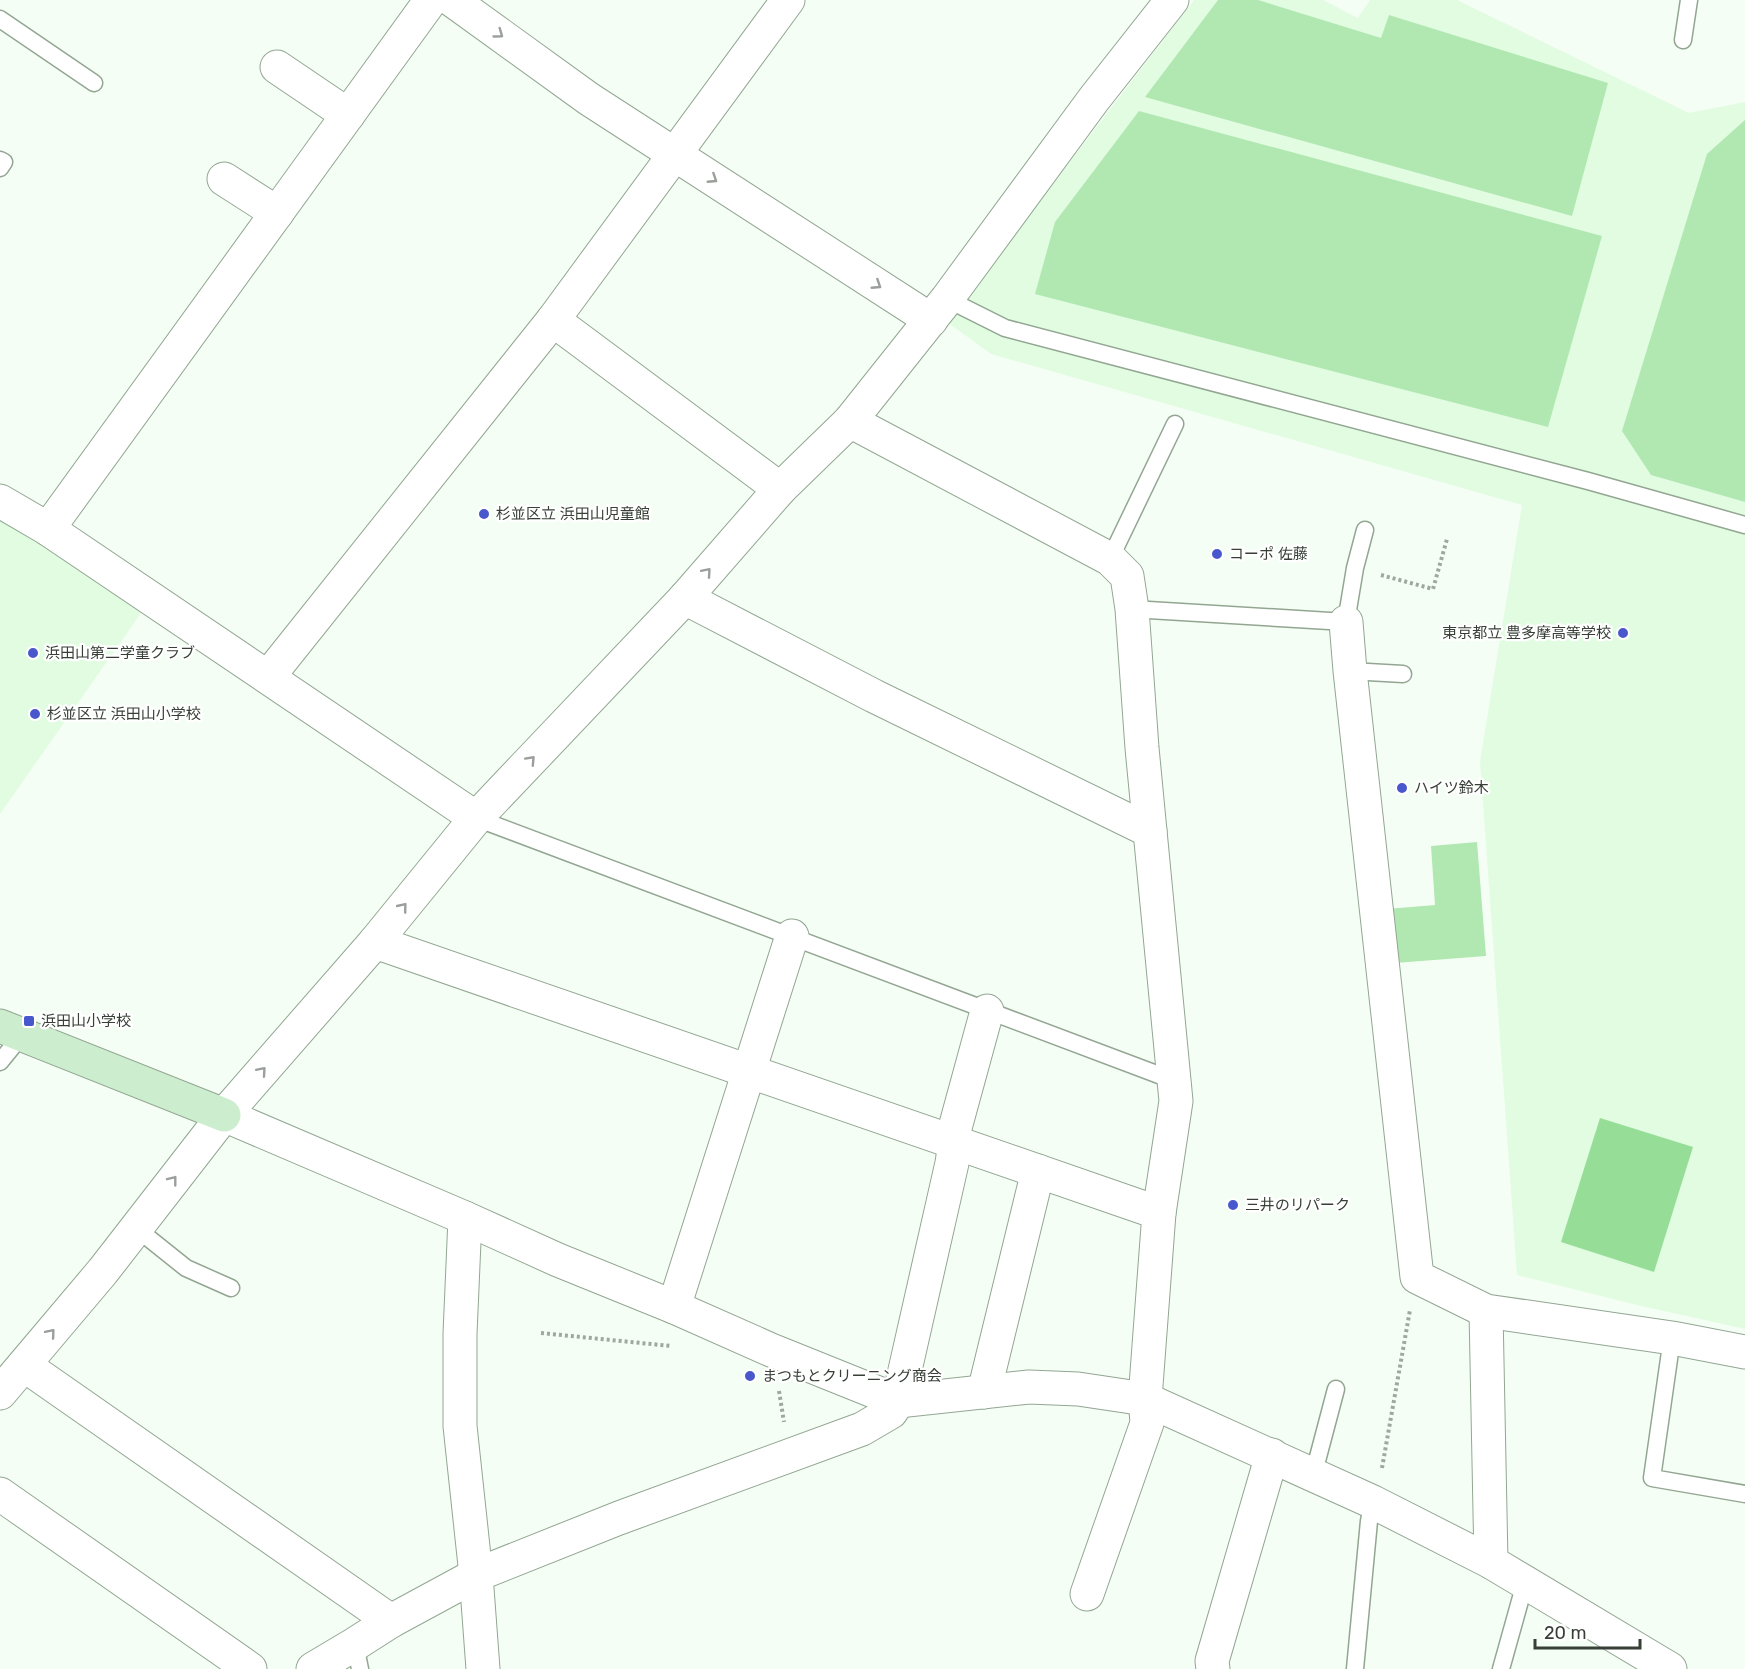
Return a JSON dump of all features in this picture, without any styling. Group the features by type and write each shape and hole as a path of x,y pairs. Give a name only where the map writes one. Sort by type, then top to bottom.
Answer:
{"street":[{"path":"48,529 431,0"},
{"path":"452,0 589,99 675,154 939,310"},
{"path":"268,676 553,320 788,0"},
{"path":"0,1393 103,1271 224,1115 375,942 476,818 685,598 780,489 850,421 939,310 1094,99 1172,0"},
{"path":"277,67 348,115"},
{"path":"224,179 277,213"},
{"path":"553,320 780,489"},
{"path":"850,421 1110,559 1127,576 1132,609 1142,748 1176,1101 1159,1213 1145,1399 1147,1423 1086,1594"},
{"path":"0,501 48,529 476,818"},
{"path":"685,598 874,696 1150,831"},
{"path":"1346,622 1417,1277 1486,1311 1672,1338 1745,1352"},
{"path":"674,1307 792,936"},
{"path":"375,942 1159,1213"},
{"path":"313,1669 358,1657 392,1621 476,1575 619,1518 862,1429 891,1412 898,1401 952,1162 955,1128 987,1011"},
{"path":"11,1031 224,1115 558,1260 898,1401 1029,1387 1078,1389 1145,1399 1373,1502 1491,1562 1658,1666"},
{"path":"984,1392 1038,1171"},
{"path":"465,1218 460,1334 460,1426 476,1575 483,1669"},
{"path":"1486,1311 1491,1562"},
{"path":"24,1365 392,1621"},
{"path":"1213,1669 1212,1660 1272,1455"},
{"path":"0,1494 250,1669"}],"lane":[{"path":"1683,40 1689,0"},
{"path":"0,19 94,83"},
{"path":"0,160 4,162 0,168"},
{"path":"939,310 1588,481 1745,525"},
{"path":"1110,559 1175,424"},
{"path":"1132,609 1346,622 1354,568 1365,530"},
{"path":"1350,672 1403,674"},
{"path":"476,818 1175,1081"},
{"path":"0,1062 11,1031"},
{"path":"136,1228 186,1268 231,1288"},
{"path":"1672,1338 1652,1478 1745,1494"},
{"path":"1313,1476 1336,1389"},
{"path":"1355,1669 1369,1521 1373,1502"},
{"path":"1502,1669 1525,1583"}],"path":[{"path":"1354,568 1433,589 1448,539"},
{"path":"1373,1502 1381,1478 1417,1277"},
{"path":"541,1334 699,1348 709,1323"},
{"path":"771,1350 791,1455"}],"shaded area":[{"name":"東京都立 豊多摩高等学校","path":"1194,0 1323,0 1358,18 1370,0 1457,0 1689,113 1745,102 1745,1329 1517,1275 1480,761 1522,505 991,354 947,322"},
{"path":"1218,0 1258,0 1381,38 1389,15 1608,83 1572,216 1145,97"},
{"path":"1139,111 1602,236 1548,427 1035,294 1055,222"},
{"path":"1745,120 1745,502 1651,475 1622,431 1707,154"},
{"name":"杉並区立 浜田山小学校","path":"0,518 141,613 0,814"},
{"path":"1477,842 1486,956 1395,963 1387,909 1435,905 1431,846"},
{"path":"1600,1118 1693,1147 1654,1272 1561,1242"}],"place":[{"name":"杉並区立 浜田山児童館","path":"484,514"},
{"name":"コーポ 佐藤","path":"1217,554"},
{"name":"東京都立 豊多摩高等学校","path":"1623,633"},
{"name":"浜田山第二学童クラブ","path":"33,653"},
{"name":"杉並区立 浜田山小学校","path":"35,714"},
{"name":"ハイツ鈴木","path":"1402,788"},
{"name":"浜田山小学校","path":"29,1021"},
{"name":"三井のリパーク","path":"1233,1205"},
{"name":"まつもとクリーニング商会","path":"750,1376"}]}
